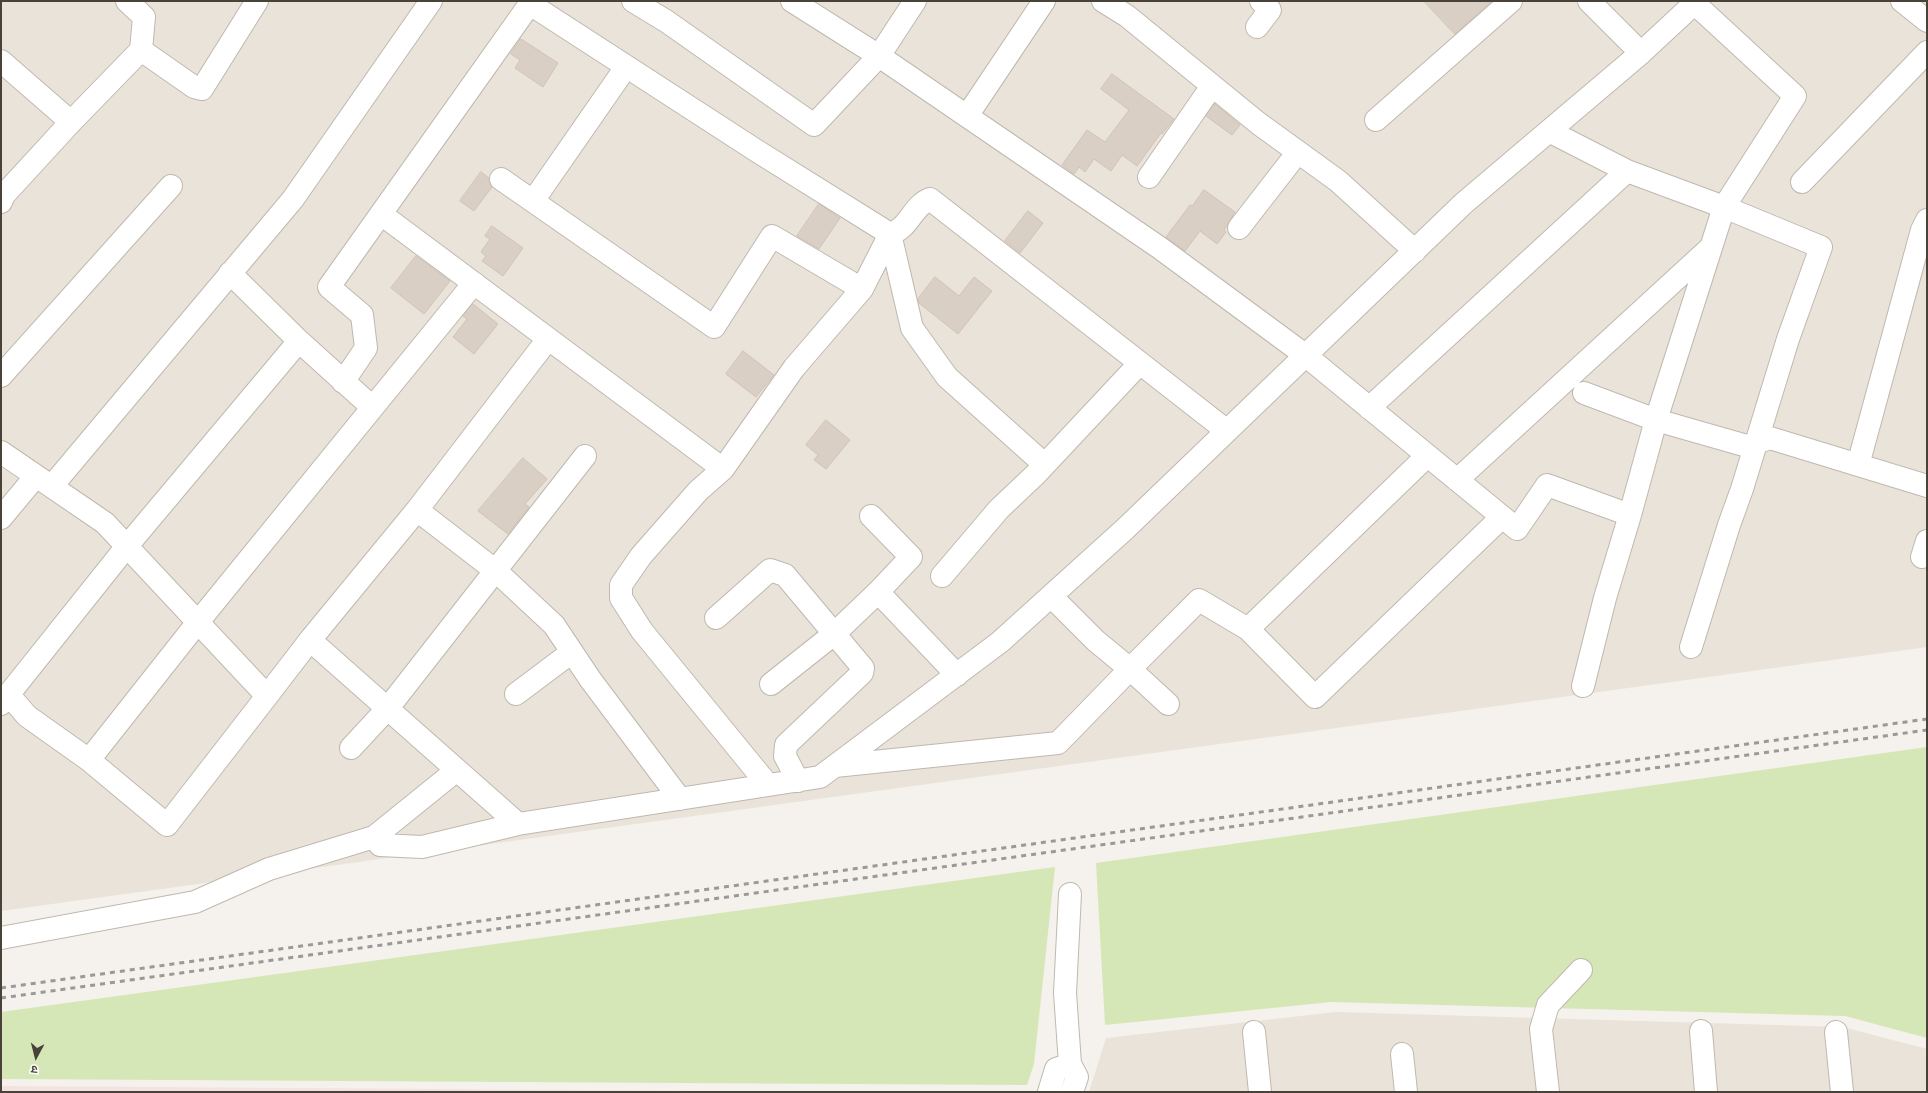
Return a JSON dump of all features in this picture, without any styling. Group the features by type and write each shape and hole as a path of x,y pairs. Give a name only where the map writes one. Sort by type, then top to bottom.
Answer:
{"street":[{"path":"1,202 4,195 71,122 141,50 144,17 127,1"},
{"path":"141,50 194,87 202,89 257,1"},
{"path":"1,518 44,481 230,273 293,199 431,1"},
{"path":"632,1 666,22 814,125 879,56 915,1"},
{"path":"792,1 879,56 1160,248 1306,355 1517,529 1547,485 1630,516"},
{"path":"967,116 1044,1"},
{"path":"1103,1 1127,16 1212,86 1338,181 1414,250"},
{"path":"1257,27 1270,10 1261,1"},
{"path":"1376,120 1511,1"},
{"path":"1589,1 1641,53"},
{"path":"1902,1 1927,22"},
{"path":"343,382 366,348 362,315 329,287 531,2 626,67 890,234 912,328 947,377 1044,464"},
{"path":"374,838 380,845 422,847 518,824 820,777 1000,642 1125,529 1464,202 1641,53 1695,2 1795,96 1724,207 1656,420 1630,516 1605,598 1583,686"},
{"path":"1802,182 1927,52"},
{"path":"1,61 71,122"},
{"path":"533,201 626,67"},
{"path":"1149,177 1212,86"},
{"path":"1549,131 1627,171 1724,207 1821,247 1788,339 1691,647"},
{"path":"1239,228 1298,152"},
{"path":"1369,408 1627,171"},
{"path":"501,179 714,327 772,236 862,289"},
{"path":"1,376 171,186"},
{"path":"768,786 642,631 621,598 621,585 641,556 698,491 723,469 794,368 862,289 890,234 902,229 924,201 930,199 1226,431"},
{"path":"381,214 723,469"},
{"path":"1858,465 1922,230 1927,220"},
{"path":"1457,480 1711,248"},
{"path":"230,273 343,382 372,407"},
{"path":"89,760 198,622 474,283"},
{"path":"299,340 127,546 5,699 26,716 89,760 167,825 310,640 417,510 548,338"},
{"path":"942,576 999,508 1044,464 1140,363"},
{"path":"1584,393 1656,420 1747,446 1770,438 1927,486"},
{"path":"1,452 105,523 267,696"},
{"path":"351,748 388,708 586,456"},
{"path":"1248,629 1427,456"},
{"path":"417,510 496,571 554,625 590,679 680,799"},
{"path":"771,684 834,634 878,592 911,557 871,516"},
{"path":"835,766 1058,743 1130,668 1199,600 1248,629 1315,698 1502,517"},
{"path":"716,618 770,570 785,575 862,668 862,673 786,745 785,756 798,781"},
{"path":"878,592 957,675"},
{"path":"1051,596 1096,641 1130,668 1168,704"},
{"path":"310,640 518,824"},
{"path":"516,694 572,652"},
{"path":"6,933 195,902 269,869 374,838 457,770"},
{"path":"1070,894 1065,993 1070,1064 1077,1077 1072,1092"},
{"path":"1548,1092 1541,1029 1548,1005 1581,970"},
{"path":"1701,1031 1706,1092"},
{"path":"1254,1032 1260,1092"},
{"path":"1836,1032 1842,1092"},
{"path":"1402,1054 1406,1092"},
{"path":"1049,1092 1056,1069 1070,1064"}],"shaded area":[{"path":"1,1 1927,1 1927,647 1,911"},
{"path":"1336,1012 1843,1027 1927,1049 1927,1092 1089,1092 1106,1038"},
{"path":"1,1086 868,1092 1,1092"}],"green space":[{"path":"1927,747 1927,1038 1845,1016 1331,1002 1105,1025 1096,863"},
{"path":"1055,867 1034,1064 1027,1085 1,1079 1,1012"}],"building":[{"path":"1424,1 1492,1 1455,34"},
{"path":"521,39 558,63 543,87 515,68 520,60 511,54"},
{"path":"1112,74 1174,119 1162,134 1161,133 1137,166 1122,155 1111,171 1094,159 1085,172 1079,167 1074,174 1062,165 1087,130 1105,142 1129,110 1101,89"},
{"path":"1215,104 1240,125 1232,135 1206,116"},
{"path":"481,172 489,178 492,187 474,211 460,201"},
{"path":"1204,190 1235,212 1224,230 1226,232 1217,244 1200,231 1185,251 1166,237 1190,205 1192,206"},
{"path":"819,204 840,218 819,249 797,236"},
{"path":"1028,211 1043,223 1020,253 1005,241"},
{"path":"492,226 523,248 503,276 482,261 486,256 481,252 490,239 485,236"},
{"path":"416,256 450,281 424,314 391,288"},
{"path":"935,277 959,296 974,277 992,291 958,334 919,303 918,299"},
{"path":"473,304 498,324 474,354 453,337 467,319 463,316"},
{"path":"743,351 774,375 756,397 726,374"},
{"path":"826,420 850,440 826,469 814,460 818,455 806,445"},
{"path":"523,458 547,479 525,504 529,507 508,534 478,511"}],"railway":[{"path":"1,988 1927,719"},
{"path":"1,998 1927,730"}]}
